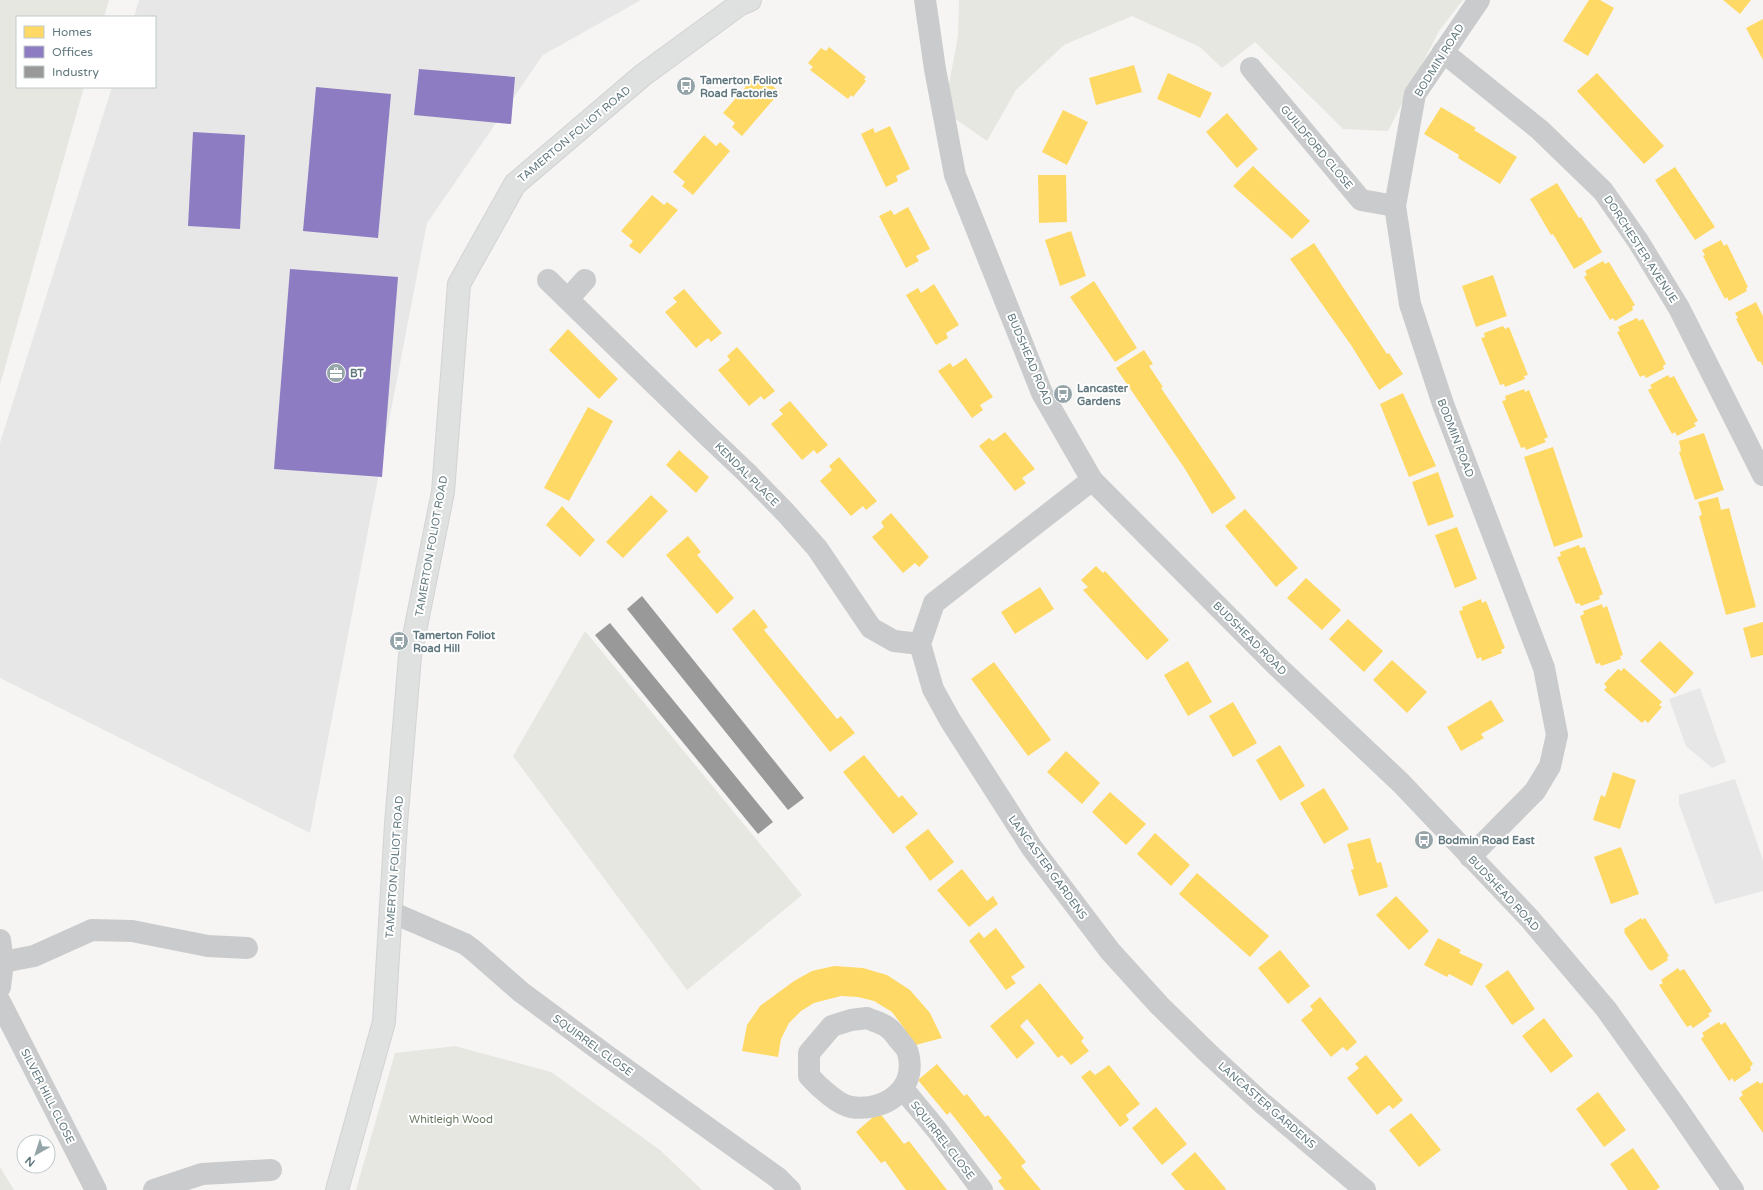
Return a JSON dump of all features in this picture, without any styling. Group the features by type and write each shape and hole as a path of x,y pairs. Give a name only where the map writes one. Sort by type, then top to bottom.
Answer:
{"main road":[{"name":"TAMERTON FOLIOT ROAD","path":"337,1190 384,1022 410,656 443,492 459,284 515,184 643,75 740,4 750,0"}],"street":[{"name":"BUDSHEAD ROAD","path":"925,0 935,69 956,175 1042,393 1092,480 1278,666 1401,783 1530,919 1606,1009 1733,1190"},
{"name":"BODMIN ROAD","path":"1470,857 1535,791 1550,766 1557,735 1544,668 1443,404 1410,304 1395,206 1415,94 1442,52 1479,0"},
{"name":"DORCHESTER AVENUE","path":"1442,52 1540,130 1603,191 1680,308 1763,475"},
{"name":"GUILDFORD CLOSE","path":"1250,68 1361,200 1395,206"},
{"name":"KENDAL PLACE","path":"548,280 747,473 785,512 817,548 871,628 894,641 920,644"},
{"path":"568,299 585,280"},
{"path":"920,644 934,603 1092,480"},
{"name":"LANCASTER GARDENS","path":"920,644 933,689 950,720 1032,848 1110,951 1159,1004 1209,1054 1262,1103 1365,1190"},
{"name":"SQUIRREL CLOSE","path":"391,912 465,944 521,992 606,1055 778,1178 790,1190"},
{"path":"4,962 34,956 92,930 132,931 208,946 247,948"},
{"path":"0,940 4,962 0,987"},
{"name":"SILVER HILL CLOSE","path":"0,1002 96,1190"},
{"name":"SQUIRREL CLOSE","path":"867,1018 887,1027 908,1052 910,1070 904,1089 891,1099 877,1106 850,1107 823,1091 809,1076 809,1053 832,1026 850,1020 867,1018"},
{"name":"SQUIRREL CLOSE","path":"904,1089 982,1190"},
{"path":"154,1190 202,1174 271,1170"}],"shaded area":[{"path":"139,0 641,0 543,55 427,223 310,833 0,678 0,443 112,88 156,88 156,16 134,16"},
{"path":"1700,688 1726,762 1712,768 1686,746 1669,699"},
{"path":"1735,779 1763,860 1763,891 1715,904 1679,804 1679,795"}],"green space":[{"path":"0,0 109,0 104,16 16,16 16,88 84,88 0,385"},
{"path":"959,0 1463,0 1439,31 1388,131 1343,129 1255,42 1222,68 1200,47 1132,16 1064,45 1016,90 987,141 944,111 958,36"},
{"path":"585,631 802,895 687,990 513,756"},
{"name":"Whitleigh Wood","path":"455,1046 551,1072 660,1150 702,1190 356,1190 395,1053"},
{"path":"0,1167 14,1190 0,1190"}],"building: Homes":[{"path":"1589,0 1600,0 1614,8 1588,56 1563,41"},
{"path":"1723,0 1751,0 1740,14"},
{"path":"1763,19 1763,60 1746,28"},
{"path":"829,47 866,77 864,79 866,81 853,97 851,95 848,99 810,70 813,67 808,63 821,48 826,51"},
{"path":"1134,65 1142,92 1096,105 1089,78"},
{"path":"1168,73 1212,93 1200,118 1157,99"},
{"path":"1597,73 1664,146 1644,164 1577,91"},
{"path":"754,77 766,87 769,83 780,92 742,136 732,127 735,123 723,113"},
{"path":"1441,107 1476,128 1474,130 1517,157 1500,184 1458,158 1459,155 1424,134"},
{"path":"1063,110 1088,122 1067,165 1042,152"},
{"path":"1227,113 1258,149 1237,168 1206,132"},
{"path":"890,126 910,169 896,176 898,181 886,187 861,134 873,128 875,133"},
{"path":"704,135 716,146 720,142 730,151 693,195 682,186 685,182 673,172"},
{"path":"1253,166 1310,221 1292,239 1233,186"},
{"path":"1675,167 1715,227 1695,240 1655,180"},
{"path":"1038,175 1066,175 1067,222 1039,223"},
{"path":"1557,183 1579,218 1581,217 1602,252 1574,269 1553,234 1551,235 1530,199"},
{"path":"652,195 664,205 667,202 678,210 640,254 629,246 633,241 621,231"},
{"path":"908,207 930,249 916,256 919,261 906,268 879,216 891,210 894,215"},
{"path":"1071,231 1086,276 1060,286 1045,240"},
{"path":"1721,240 1724,246 1727,244 1748,287 1746,288 1747,291 1729,301 1727,297 1725,299 1703,256 1705,255 1702,250"},
{"path":"1314,243 1387,354 1389,353 1403,374 1379,390 1351,345 1290,259"},
{"path":"1603,261 1605,264 1609,262 1635,305 1632,307 1633,310 1615,321 1613,318 1610,320 1584,277 1587,275 1585,271"},
{"path":"1493,275 1507,316 1476,327 1462,286"},
{"path":"1094,281 1137,348 1115,362 1070,297"},
{"path":"934,284 959,325 946,333 948,338 936,345 906,295 918,288 921,293"},
{"path":"684,289 722,333 711,342 708,338 696,348 665,312 677,302 673,298"},
{"path":"1756,302 1763,316 1763,366 1760,361 1758,362 1736,319 1738,318 1735,313"},
{"path":"1637,318 1639,321 1643,319 1666,364 1663,366 1664,369 1646,378 1644,375 1640,377 1617,332 1620,331 1618,327"},
{"path":"1503,326 1505,329 1509,327 1528,375 1524,376 1525,379 1505,387 1504,384 1500,385 1481,338 1485,337 1484,333"},
{"path":"568,329 618,379 599,399 549,350"},
{"path":"737,347 775,391 764,400 761,396 749,406 718,370 730,360 727,356"},
{"path":"1144,350 1153,364 1149,366 1163,387 1161,388 1236,498 1212,514 1185,469 1116,368"},
{"path":"966,358 993,397 980,405 983,410 972,418 938,371 950,363 953,367"},
{"path":"1668,375 1670,378 1674,376 1698,421 1694,423 1696,426 1677,436 1675,432 1672,434 1648,390 1652,388 1650,385"},
{"path":"1524,389 1525,392 1529,390 1548,437 1544,439 1546,442 1526,450 1525,447 1521,448 1502,401 1506,400 1505,396"},
{"path":"1403,393 1436,466 1409,477 1380,404"},
{"path":"790,401 828,445 817,454 814,450 802,460 771,424 783,414 779,410"},
{"path":"588,407 613,421 569,501 544,488"},
{"path":"1005,432 1035,469 1022,478 1026,483 1015,491 979,446 989,438 993,441"},
{"path":"1704,433 1724,490 1695,500 1679,452 1681,451 1679,441"},
{"path":"1553,447 1583,537 1554,547 1524,457"},
{"path":"679,450 709,477 696,493 666,465"},
{"path":"839,457 877,501 866,510 863,506 851,516 820,481 832,470 829,466"},
{"path":"1438,472 1454,517 1428,526 1412,482"},
{"path":"651,495 668,511 623,558 606,542"},
{"path":"1718,497 1721,510 1729,508 1756,607 1726,615 1699,516 1702,515 1698,502"},
{"path":"562,506 595,540 580,557 546,525"},
{"path":"1245,509 1298,568 1276,587 1225,526"},
{"path":"891,513 929,557 919,567 915,563 903,573 872,537 884,527 881,522"},
{"path":"1457,527 1477,579 1455,588 1435,535"},
{"path":"688,536 701,552 697,555 734,598 717,614 666,555"},
{"path":"1579,545 1580,548 1585,547 1603,594 1599,596 1600,599 1581,606 1579,603 1576,604 1557,557 1561,556 1560,552"},
{"path":"1096,566 1103,573 1105,571 1169,640 1147,660 1083,590 1088,587 1081,580"},
{"path":"1306,578 1341,610 1322,630 1287,598"},
{"path":"1040,587 1054,609 1015,634 1001,612"},
{"path":"1481,599 1482,603 1486,601 1505,648 1501,650 1502,653 1482,661 1481,657 1477,659 1459,611 1463,610 1462,607"},
{"path":"1602,604 1603,608 1607,606 1623,655 1620,656 1621,659 1601,666 1600,663 1596,664 1580,616 1584,614 1583,611"},
{"path":"754,609 768,627 764,630 837,719 841,716 855,733 830,752 732,629"},
{"path":"1348,619 1383,651 1364,672 1329,639"},
{"path":"1763,622 1763,655 1751,658 1743,628"},
{"path":"1660,641 1694,673 1675,694 1640,661"},
{"path":"1392,660 1427,692 1407,713 1373,680"},
{"path":"1188,661 1212,702 1188,716 1164,675"},
{"path":"994,662 1051,740 1028,756 971,679"},
{"path":"1624,668 1662,702 1659,705 1662,707 1648,723 1645,720 1642,723 1604,690 1607,687 1604,684 1618,669 1621,671"},
{"path":"1491,700 1504,721 1481,734 1484,738 1461,751 1447,727"},
{"path":"1233,702 1257,743 1233,757 1209,716"},
{"path":"1280,745 1305,786 1280,801 1256,760"},
{"path":"1066,751 1100,783 1082,804 1047,772"},
{"path":"864,755 899,798 902,795 918,814 893,834 843,772"},
{"path":"1613,772 1636,780 1620,829 1593,820 1601,795 1605,797"},
{"path":"1324,788 1349,829 1324,844 1300,803"},
{"path":"1110,792 1146,824 1126,845 1092,812"},
{"path":"928,829 954,862 930,881 905,847"},
{"path":"1155,833 1190,865 1171,886 1137,854"},
{"path":"1370,838 1377,863 1381,862 1388,887 1359,896 1351,870 1354,869 1347,844"},
{"path":"1621,847 1639,894 1611,904 1594,857"},
{"path":"962,869 987,901 993,896 998,904 969,927 937,890"},
{"path":"1197,873 1269,936 1250,957 1179,894"},
{"path":"1396,896 1429,931 1409,950 1376,915"},
{"path":"1641,918 1642,920 1645,918 1669,956 1667,957 1668,960 1651,971 1624,932 1624,929"},
{"path":"996,928 1025,967 1011,977 1016,983 1006,990 969,941 979,932 984,938"},
{"path":"1438,938 1461,950 1459,953 1483,964 1472,986 1449,974 1447,977 1424,965"},
{"path":"1280,950 1310,986 1288,1004 1258,968"},
{"path":"834,966 863,968 887,975 910,990 930,1013 942,1038 912,1046 904,1028 892,1012 874,1001 858,997 841,996 814,1003 801,1011 789,1023 781,1039 778,1057 742,1051 747,1025 760,1006 794,981 812,971"},
{"path":"1678,968 1680,971 1684,969 1712,1011 1708,1014 1710,1016 1693,1028 1691,1025 1687,1027 1659,985 1663,983 1661,980"},
{"path":"1508,970 1535,1009 1512,1025 1485,986"},
{"path":"1040,983 1084,1038 1081,1041 1089,1051 1071,1065 1062,1055 1058,1058 1027,1019 1020,1026 1035,1043 1017,1059 990,1026"},
{"path":"1320,997 1357,1042 1347,1051 1343,1047 1331,1057 1301,1020 1313,1010 1310,1006"},
{"path":"1544,1018 1573,1056 1551,1073 1522,1036"},
{"path":"1719,1022 1721,1025 1725,1022 1753,1064 1750,1067 1751,1070 1734,1082 1732,1078 1729,1081 1701,1039 1704,1036 1702,1033"},
{"path":"1366,1055 1403,1100 1393,1109 1389,1105 1377,1115 1347,1078 1359,1068 1355,1064"},
{"path":"937,1064 964,1096 967,1094 985,1117 988,1115 1026,1162 1021,1166 1041,1190 1005,1190 998,1181 1002,1178 950,1112 947,1115 918,1080"},
{"path":"1109,1065 1140,1104 1126,1115 1129,1120 1120,1127 1081,1077 1090,1070 1095,1075"},
{"path":"1758,1081 1760,1084 1763,1082 1763,1133 1739,1098 1743,1095 1741,1092"},
{"path":"1598,1092 1626,1130 1604,1147 1576,1109"},
{"path":"1156,1107 1187,1144 1162,1165 1132,1128"},
{"path":"879,1112 904,1144 909,1141 947,1190 906,1190 885,1161 881,1163 856,1132"},
{"path":"1411,1113 1441,1150 1419,1167 1389,1130"},
{"path":"1633,1148 1660,1187 1656,1190 1628,1190 1610,1164"},
{"path":"1195,1152 1226,1189 1225,1190 1185,1190 1171,1174"}],"building: Offices":[{"path":"419,69 515,77 511,124 414,115"},
{"path":"316,87 391,94 378,238 303,231"},
{"path":"193,132 245,135 240,229 188,226"},
{"name":"BT","path":"290,269 398,277 382,477 274,469"}],"building: Industry":[{"path":"642,596 804,798 788,810 627,609"},
{"path":"610,623 773,822 758,834 595,635"}],"place":[{"name":"Tamerton Foliot Road Factories","path":"686,86"},
{"name":"BT","path":"336,373"},
{"name":"Lancaster Gardens","path":"1063,394"},
{"name":"Tamerton Foliot Road Hill","path":"399,641"},
{"name":"Bodmin Road East","path":"1424,840"}]}
